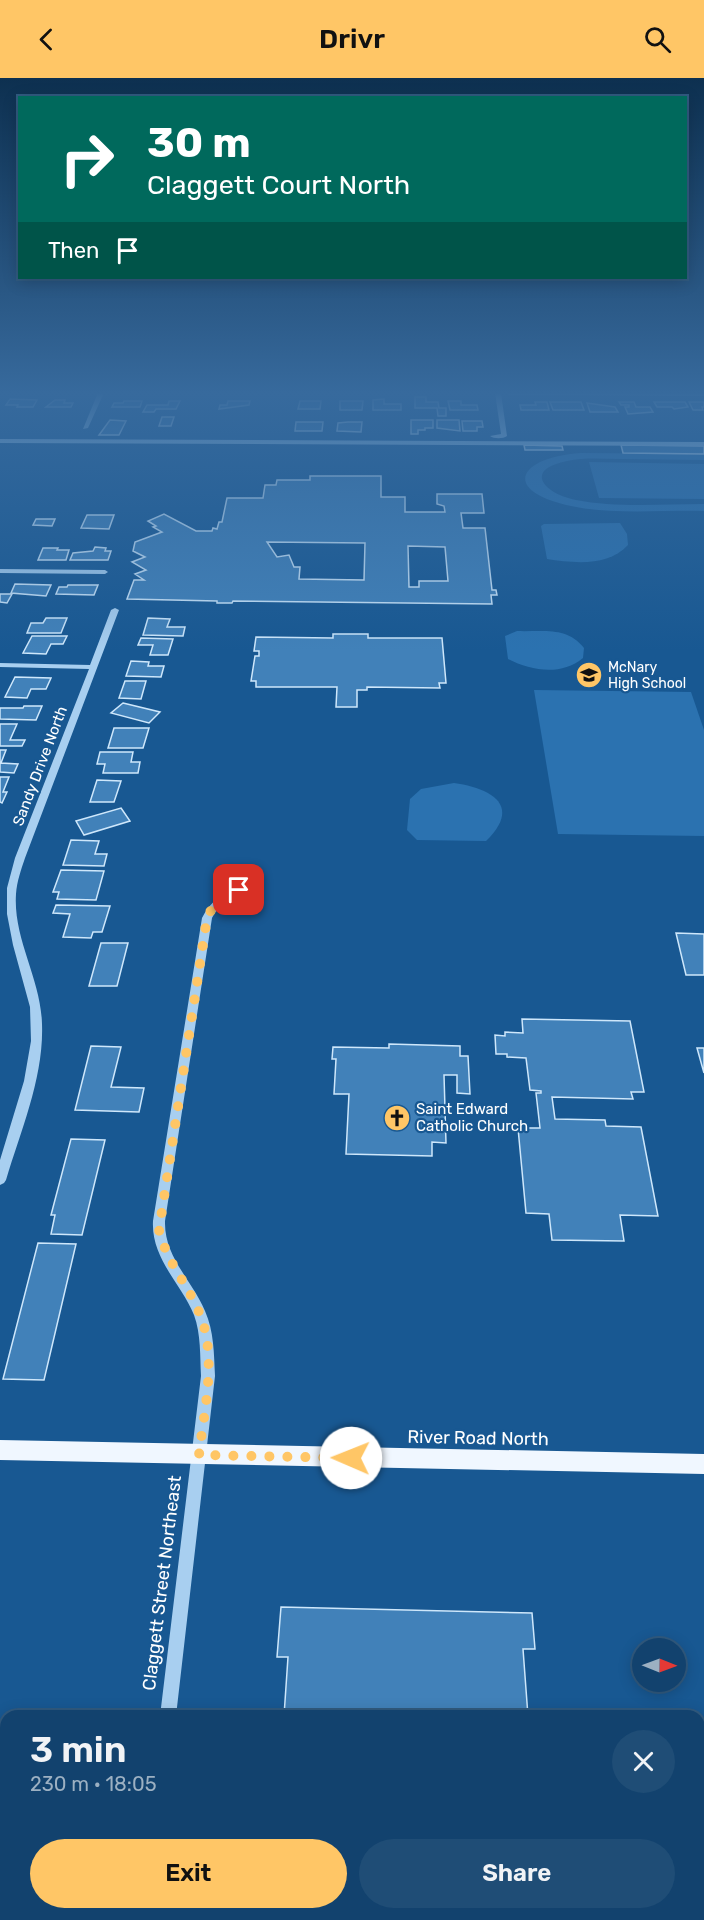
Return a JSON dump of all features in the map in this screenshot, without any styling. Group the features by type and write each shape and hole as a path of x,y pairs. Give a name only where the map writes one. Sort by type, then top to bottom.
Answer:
{"main road":[{"name":"River Road North","path":"0,1450 704,1464"}],"street":[{"path":"0,571 105,572"},
{"name":"Sandy Drive North","path":"0,1180 37,1040 35,1000 13,926 11,897 13,882 20,858 115,610"},
{"path":"0,665 94,667"},
{"name":"Claggett Street Northeast","path":"169,1710 208,1376 205,1330 199,1312 163,1248 159,1230 207,918 217,903 239,890"}],"shaded area":[{"path":"526,479 542,479 555,493 576,500 623,505 704,504 704,511 587,509 548,500 526,484"},
{"path":"594,479 704,479 704,499 599,498"},
{"path":"620,523 627,534 628,545 611,557 590,562 547,559 541,526 544,524"},
{"path":"517,631 545,631 570,636 584,648 583,658 565,667 546,670 517,663 508,659 505,636"},
{"path":"534,690 691,692 704,730 704,836 558,834"},
{"path":"454,783 479,789 497,800 502,808 502,817 497,828 486,841 417,840 407,830 410,799 421,789"}],"building":[{"path":"381,479 381,497 405,497 405,512 445,512 444,506 437,504 437,494 482,494 484,513 461,513 463,528 485,528 492,590 496,590 497,595 491,595 492,604 233,601 232,603 217,603 217,601 127,599 134,580 144,580 135,574 146,570 132,562 145,557 133,551 135,542 162,532 148,521 164,514 196,531 212,531 213,528 217,529 219,522 222,522 227,498 263,498 265,485 276,485 277,480","holes":["267,542 365,543 364,580 299,579 300,567 294,567 289,555 277,557","408,546 445,547 448,581 419,581 419,587 409,587"]},
{"path":"87,515 114,515 109,529 81,528"},
{"path":"36,519 55,519 52,526 33,525"},
{"path":"95,547 111,551 108,560 70,560 73,553 93,551"},
{"path":"43,548 69,550 66,560 38,560"},
{"path":"15,584 51,585 46,596 11,593"},
{"path":"98,585 94,595 56,594 59,587"},
{"path":"0,594 12,594 7,603 0,602"},
{"path":"46,618 67,618 61,633 27,633 31,623 43,623"},
{"path":"148,618 170,619 167,627 185,627 183,636 143,635"},
{"path":"333,634 368,634 368,638 442,638 446,683 439,683 440,688 367,687 367,690 357,690 357,707 336,707 337,687 256,687 256,681 251,681 255,656 259,656 259,651 254,651 256,637 333,638"},
{"path":"32,636 67,636 63,644 51,644 46,654 23,653"},
{"path":"141,638 173,639 168,655 150,655 153,645 138,645"},
{"path":"131,661 149,662 148,666 164,666 161,677 126,676"},
{"path":"15,677 51,678 46,689 31,689 27,698 5,697"},
{"path":"125,681 146,681 141,699 119,698"},
{"path":"123,703 160,712 149,723 111,713"},
{"path":"24,706 42,706 36,720 0,719 0,708 23,708"},
{"path":"0,724 17,724 10,740 25,740 22,746 0,746"},
{"path":"114,728 149,728 143,748 108,748"},
{"path":"0,750 6,750 1,763 18,764 14,773 0,772"},
{"path":"100,752 133,752 131,762 140,762 138,773 103,773 105,764 97,764"},
{"path":"0,777 9,777 3,792 7,792 2,803 0,802"},
{"path":"97,780 121,781 114,802 90,802"},
{"path":"121,808 130,821 84,835 76,821"},
{"path":"71,840 99,841 95,854 107,854 104,866 63,865"},
{"path":"61,870 104,871 96,900 57,899 59,892 53,892"},
{"path":"56,905 110,906 102,932 93,932 91,938 63,937 70,914 53,913"},
{"path":"676,933 704,934 704,975 686,975"},
{"path":"101,943 128,943 117,986 89,986"},
{"path":"522,1019 630,1021 644,1092 631,1092 633,1099 552,1097 555,1119 605,1120 606,1126 641,1127 658,1216 620,1215 624,1241 552,1240 549,1214 526,1213 518,1128 540,1128 536,1093 541,1093 541,1091 530,1090 526,1058 496,1054 495,1035 505,1036 505,1032 523,1033"},
{"name":"Saint Edward Catholic Church","path":"389,1044 460,1046 460,1056 468,1056 470,1094 457,1093 457,1075 444,1075 446,1143 432,1142 432,1156 346,1154 349,1094 334,1094 336,1059 332,1059 333,1047 389,1048"},
{"path":"91,1046 121,1047 111,1087 144,1088 139,1112 75,1110"},
{"path":"697,1048 704,1048 704,1073"},
{"path":"71,1139 105,1140 82,1235 51,1234 55,1215 51,1215"},
{"path":"38,1243 76,1244 44,1380 3,1379"},
{"path":"281,1607 532,1613 535,1649 523,1649 528,1710 284,1710 288,1657 277,1657"}],"place":[{"name":"McNary High School","path":"589,675"},
{"name":"Saint Edward Catholic Church","path":"397,1118"}],"route":[{"path":"239,890 217,903 207,918 159,1230 163,1248 199,1312 205,1330 208,1376 199,1455 351,1458"}]}
